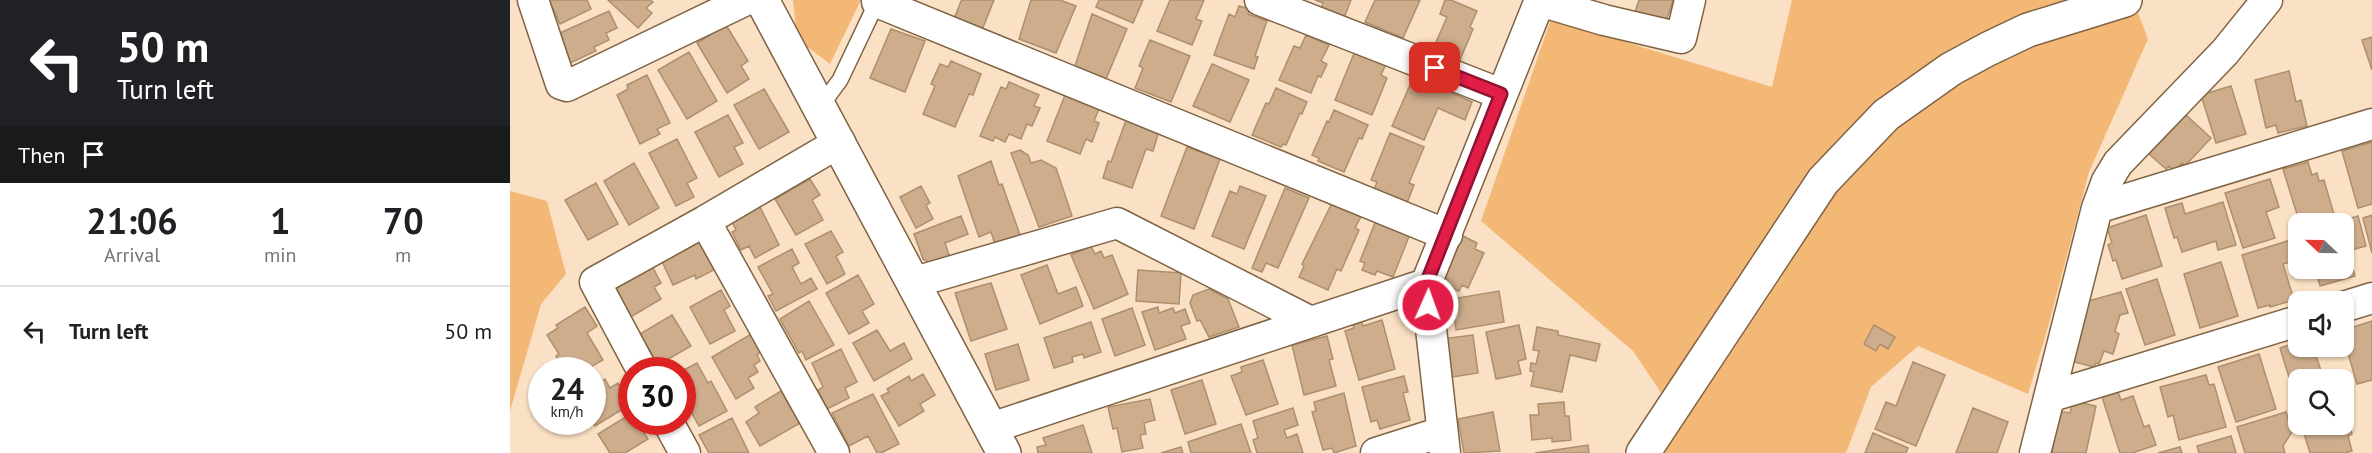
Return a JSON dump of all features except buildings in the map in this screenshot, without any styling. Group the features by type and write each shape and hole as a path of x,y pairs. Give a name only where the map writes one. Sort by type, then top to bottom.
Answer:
{"street":[{"path":"533,0 561,84 567,86 746,0"},
{"path":"762,0 998,440 1311,322 1426,284"},
{"path":"1260,0 1501,94"},
{"path":"1376,453 1443,442 1426,284 1540,0 1604,20 1681,38 1690,0"},
{"path":"1643,453 1823,181 1887,115 1951,69 1988,48 2028,30 2125,0"},
{"path":"2035,453 2097,208 2107,181 2118,163 2225,52 2267,0"},
{"path":"877,1 1447,235"},
{"path":"2097,208 2372,124"},
{"path":"635,357 595,282 840,142"},
{"path":"705,221 834,453"},
{"path":"915,282 1117,223 1311,322"},
{"path":"2354,304 2372,298"},
{"path":"2049,397 2288,324"},
{"path":"675,435 685,453"}],"lane":[{"path":"820,107 840,80 877,1"}],"shaded area":[{"path":"793,0 861,0 830,64 797,39"},
{"path":"1792,0 2133,0 2148,39 2089,172 2028,394 1918,346 1871,387 1846,453 1663,453 1682,424 1633,351 1481,221 1551,19 1772,87"},
{"path":"510,191 547,201 566,274 541,304 510,411"}],"route":[{"path":"1428,305 1426,284 1501,94 1435,68"}]}
